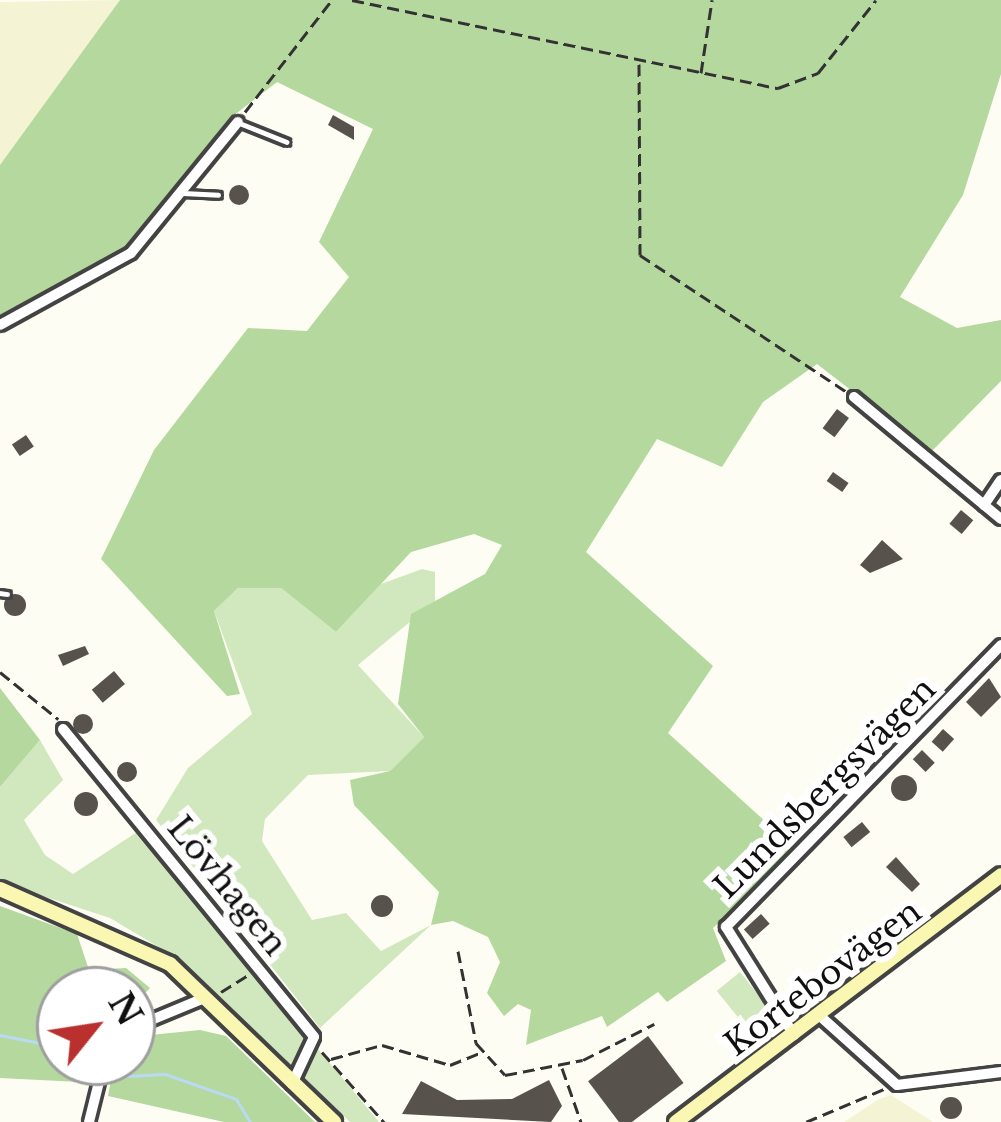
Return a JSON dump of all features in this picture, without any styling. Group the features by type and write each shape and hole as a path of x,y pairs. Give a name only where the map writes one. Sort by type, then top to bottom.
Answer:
{"street":[{"path":"0,326 131,253 238,122"},
{"path":"854,397 1001,519"},
{"path":"984,505 1001,480"},
{"name":"Lundsbergsvägen","path":"794,1035 726,927 1001,645"},
{"name":"Lövhagen","path":"63,729 260,968 316,1049"},
{"name":"Kortebovägen","path":"676,1122 1001,875"},
{"path":"0,890 130,940 204,998 334,1122"},
{"path":"156,1018 204,998"},
{"path":"820,1016 897,1085 1001,1072"},
{"path":"292,1084 316,1049"},
{"path":"89,1122 97,1086"}],"lane":[{"path":"238,122 286,142"},
{"path":"183,193 218,196"}],"path":[{"path":"238,122 332,0"},
{"path":"352,0 700,74 800,84 875,0"},
{"path":"700,74 712,0"},
{"path":"639,62 640,255 854,397"},
{"path":"0,672 46,700 63,729"},
{"path":"458,951 481,1053 505,1075 561,1066 654,1024"},
{"path":"204,998 260,968"},
{"path":"331,1059 382,1046 450,1065 481,1053"},
{"path":"316,1049 331,1059 384,1122"},
{"path":"561,1066 581,1122"},
{"path":"806,1122 897,1085"}],"green space":[{"path":"120,0 66,83 0,165 0,2"},
{"path":"120,0 1001,0 1001,74 963,195 900,297 957,328 1001,320 1001,381 931,452 817,364 763,402 722,467 657,439 586,552 713,666 668,733 798,851 713,928 726,961 667,1002 658,992 607,1027 602,1016 526,1045 531,1010 518,1004 504,1016 487,993 500,962 488,937 453,921 431,925 439,892 354,805 350,780 390,771 424,737 398,704 411,614 485,574 502,545 474,534 411,552 336,632 281,588 238,588 214,611 240,694 227,696 101,559 154,450 248,328 307,331 349,277 319,242 373,129 277,82 229,119 129,249 0,322 0,165"},
{"path":"422,569 435,572 435,601 358,665 424,737 390,771 308,775 265,819 262,841 312,920 346,913 381,951 431,925 320,1028 156,820 188,768 252,714 214,611 238,588 281,588 336,632 381,584"},
{"path":"0,688 40,740 0,787"},
{"path":"40,740 63,780 24,820 45,855 73,874 137,832 379,1122 350,1122 177,958 110,918 0,882 0,787"},
{"path":"0,906 77,934 88,966 36,966 36,1080 0,1078"},
{"path":"740,972 775,1015 751,1034 717,991"},
{"path":"200,1030 226,1036 315,1122 224,1122 108,1096 110,1086 156,1086 156,1034"},
{"path":"891,1095 933,1122 844,1122 879,1099"}],"building":[{"path":"333,115 354,127 354,140 328,125"},
{"path":"239,185 249,195 239,205 229,195"},
{"path":"837,409 849,418 835,437 823,428"},
{"path":"26,435 34,447 20,456 12,445"},
{"path":"833,472 849,483 842,492 827,481"},
{"path":"961,510 973,520 962,534 949,524"},
{"path":"882,540 903,559 870,573 860,565"},
{"path":"15,594 26,605 15,616 4,605"},
{"path":"85,646 89,654 63,666 58,655"},
{"path":"114,671 125,684 103,703 92,690"},
{"path":"989,678 1001,697 981,717 966,702"},
{"path":"83,714 93,724 83,734 73,724"},
{"path":"943,729 954,739 943,752 932,742"},
{"path":"922,750 935,763 926,772 913,759"},
{"path":"127,762 137,772 127,782 117,772"},
{"path":"904,775 917,788 904,801 891,788"},
{"path":"86,792 95,795 95,813 86,816 77,813 74,804 77,795"},
{"path":"862,822 870,832 852,847 843,837"},
{"path":"896,857 920,884 912,892 886,867"},
{"path":"382,895 393,906 382,917 371,906"},
{"path":"761,914 770,924 753,939 744,929"},
{"path":"648,1036 684,1083 632,1122 619,1122 588,1081"},
{"path":"549,1080 562,1106 551,1122 402,1114 421,1081 457,1100 512,1099"},
{"path":"951,1097 962,1108 951,1119 940,1108"}],"waterway":[{"path":"0,1035 36,1042"},
{"path":"156,1074 236,1099 250,1122"}]}
